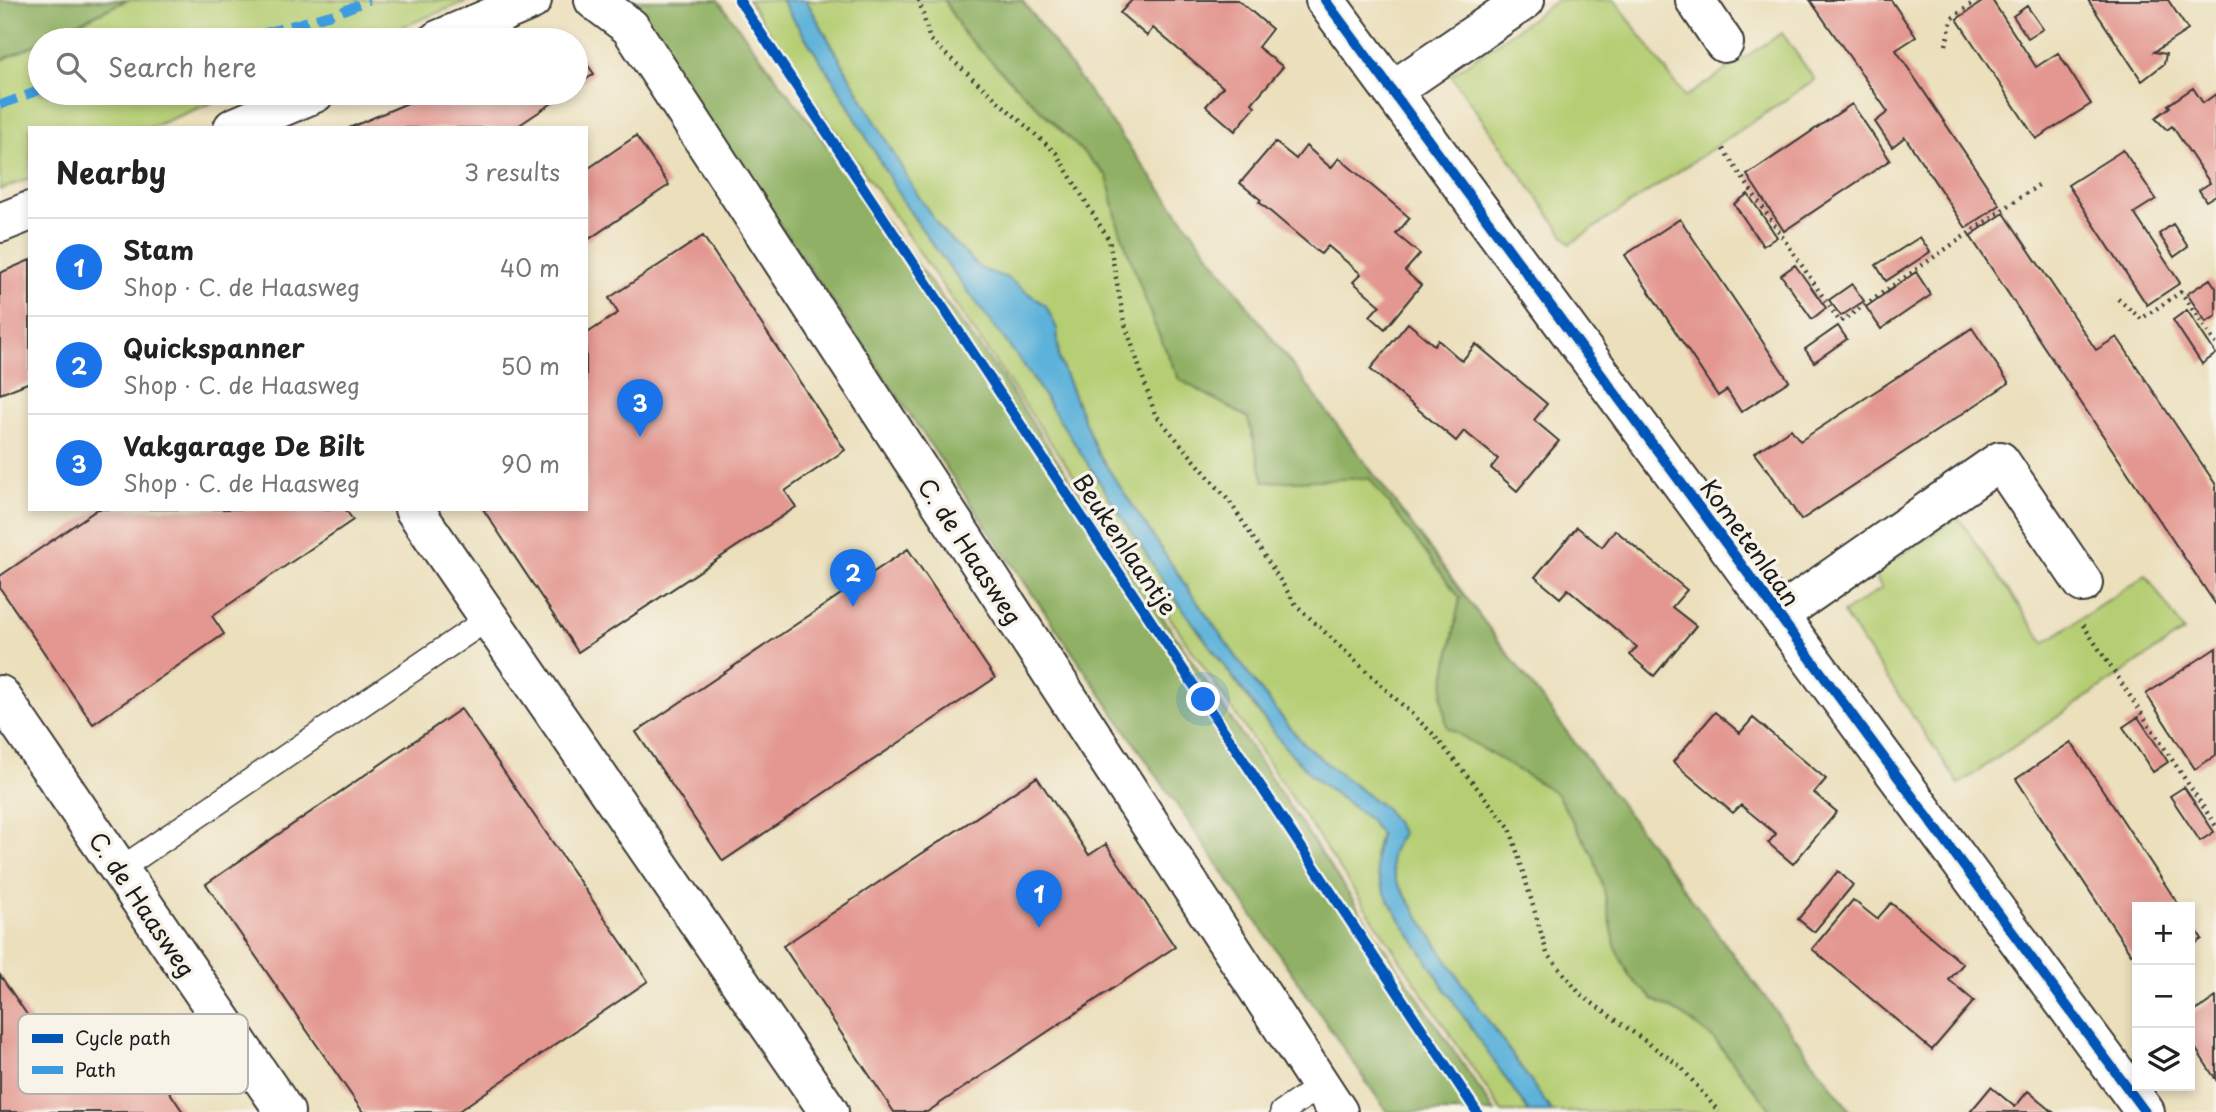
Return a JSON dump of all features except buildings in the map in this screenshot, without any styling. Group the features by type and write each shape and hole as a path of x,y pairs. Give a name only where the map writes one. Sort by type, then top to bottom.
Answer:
{"street":[{"path":"466,28 533,0"},
{"name":"C. de Haasweg","path":"594,0 630,27 1329,1099"},
{"name":"Kometenlaan","path":"1325,0 2144,1111"},
{"path":"1393,90 1525,0"},
{"path":"1695,0 1724,43"},
{"path":"238,126 287,105"},
{"path":"0,223 28,212"},
{"name":"Kometenlaan","path":"1779,615 2000,461 2083,583"},
{"path":"415,511 824,1110"},
{"name":"C. de Haasweg","path":"0,695 218,1014"},
{"name":"C. de Haasweg","path":"248,1058 285,1112"}],"lane":[{"path":"119,870 489,618"},
{"path":"1282,1112 1329,1099"}],"path":[{"path":"919,0 930,40 1056,153 1110,240 1124,321 1155,414 1230,502 1296,605 1432,733 1510,828 1547,953 1581,995 1679,1066 1719,1112"},
{"path":"1946,45 1952,18 1977,0"},
{"path":"1723,149 1840,322 2040,184"},
{"path":"2118,299 2141,319 2181,292 2216,344"},
{"path":"2083,583 2074,612 2216,826"}],"green space":[{"path":"0,0 127,0 66,28 28,28 28,48 0,61"},
{"path":"127,0 470,0 399,28 69,28"},
{"path":"626,0 718,0 998,372 1495,1112 1387,1112"},
{"path":"748,0 781,0 839,89 902,200 1026,368 1171,593 1256,710 1314,778 1369,819 1380,834 1374,855 1380,880 1396,911 1449,995 1529,1112 1502,1112 1078,482"},
{"path":"806,0 944,0 964,34 1107,176 1118,224 1155,326 1179,379 1248,418 1264,482 1369,478 1460,598 1442,696 1447,727 1556,793 1593,855 1604,890 1616,949 1652,999 1683,1015 1714,1039 1771,1112 1552,1112 1462,983 1396,881 1391,856 1402,833 1386,809 1301,741 1260,690 1188,589 1097,452 1059,359 1057,329 1007,278 981,269 942,231 915,191"},
{"path":"944,0 1022,0 1851,1112 1771,1112 1714,1039 1683,1015 1652,999 1629,976 1616,949 1604,890 1593,855 1556,793 1447,727 1442,696 1460,598 1369,478 1264,482 1248,418 1179,379 1155,326 1118,224 1107,176 964,34"},
{"path":"1558,0 1615,0 1685,97 1782,33 1815,80 1570,244 1451,75"},
{"path":"28,48 28,105 206,105 154,126 28,126 28,179 0,190 0,61"},
{"path":"1958,517 2044,643 2146,575 2184,631 1959,784 1843,613 1882,588 1873,574"}],"water":[{"path":"781,0 806,0 915,191 942,231 981,269 1007,278 1046,306 1057,329 1059,359 1097,452 1188,589 1260,690 1301,741 1386,809 1402,833 1391,856 1396,881 1462,983 1552,1112 1529,1112 1501,1072 1388,899 1376,869 1380,834 1369,819 1314,778 1284,746 1171,593 1026,368 902,200 839,89"}],"marked path":[{"path":"282,28 340,12 369,0"},
{"path":"0,105 28,94"}],"cycle path":[{"name":"Beukenlaantje","path":"739,0 1477,1112"},
{"path":"1325,0 2145,1112"}],"place":[{"name":"Vakgarage De Bilt","path":"640,437"},
{"name":"Quickspanner","path":"853,607"},
{"name":"Stam","path":"1039,928"}]}
